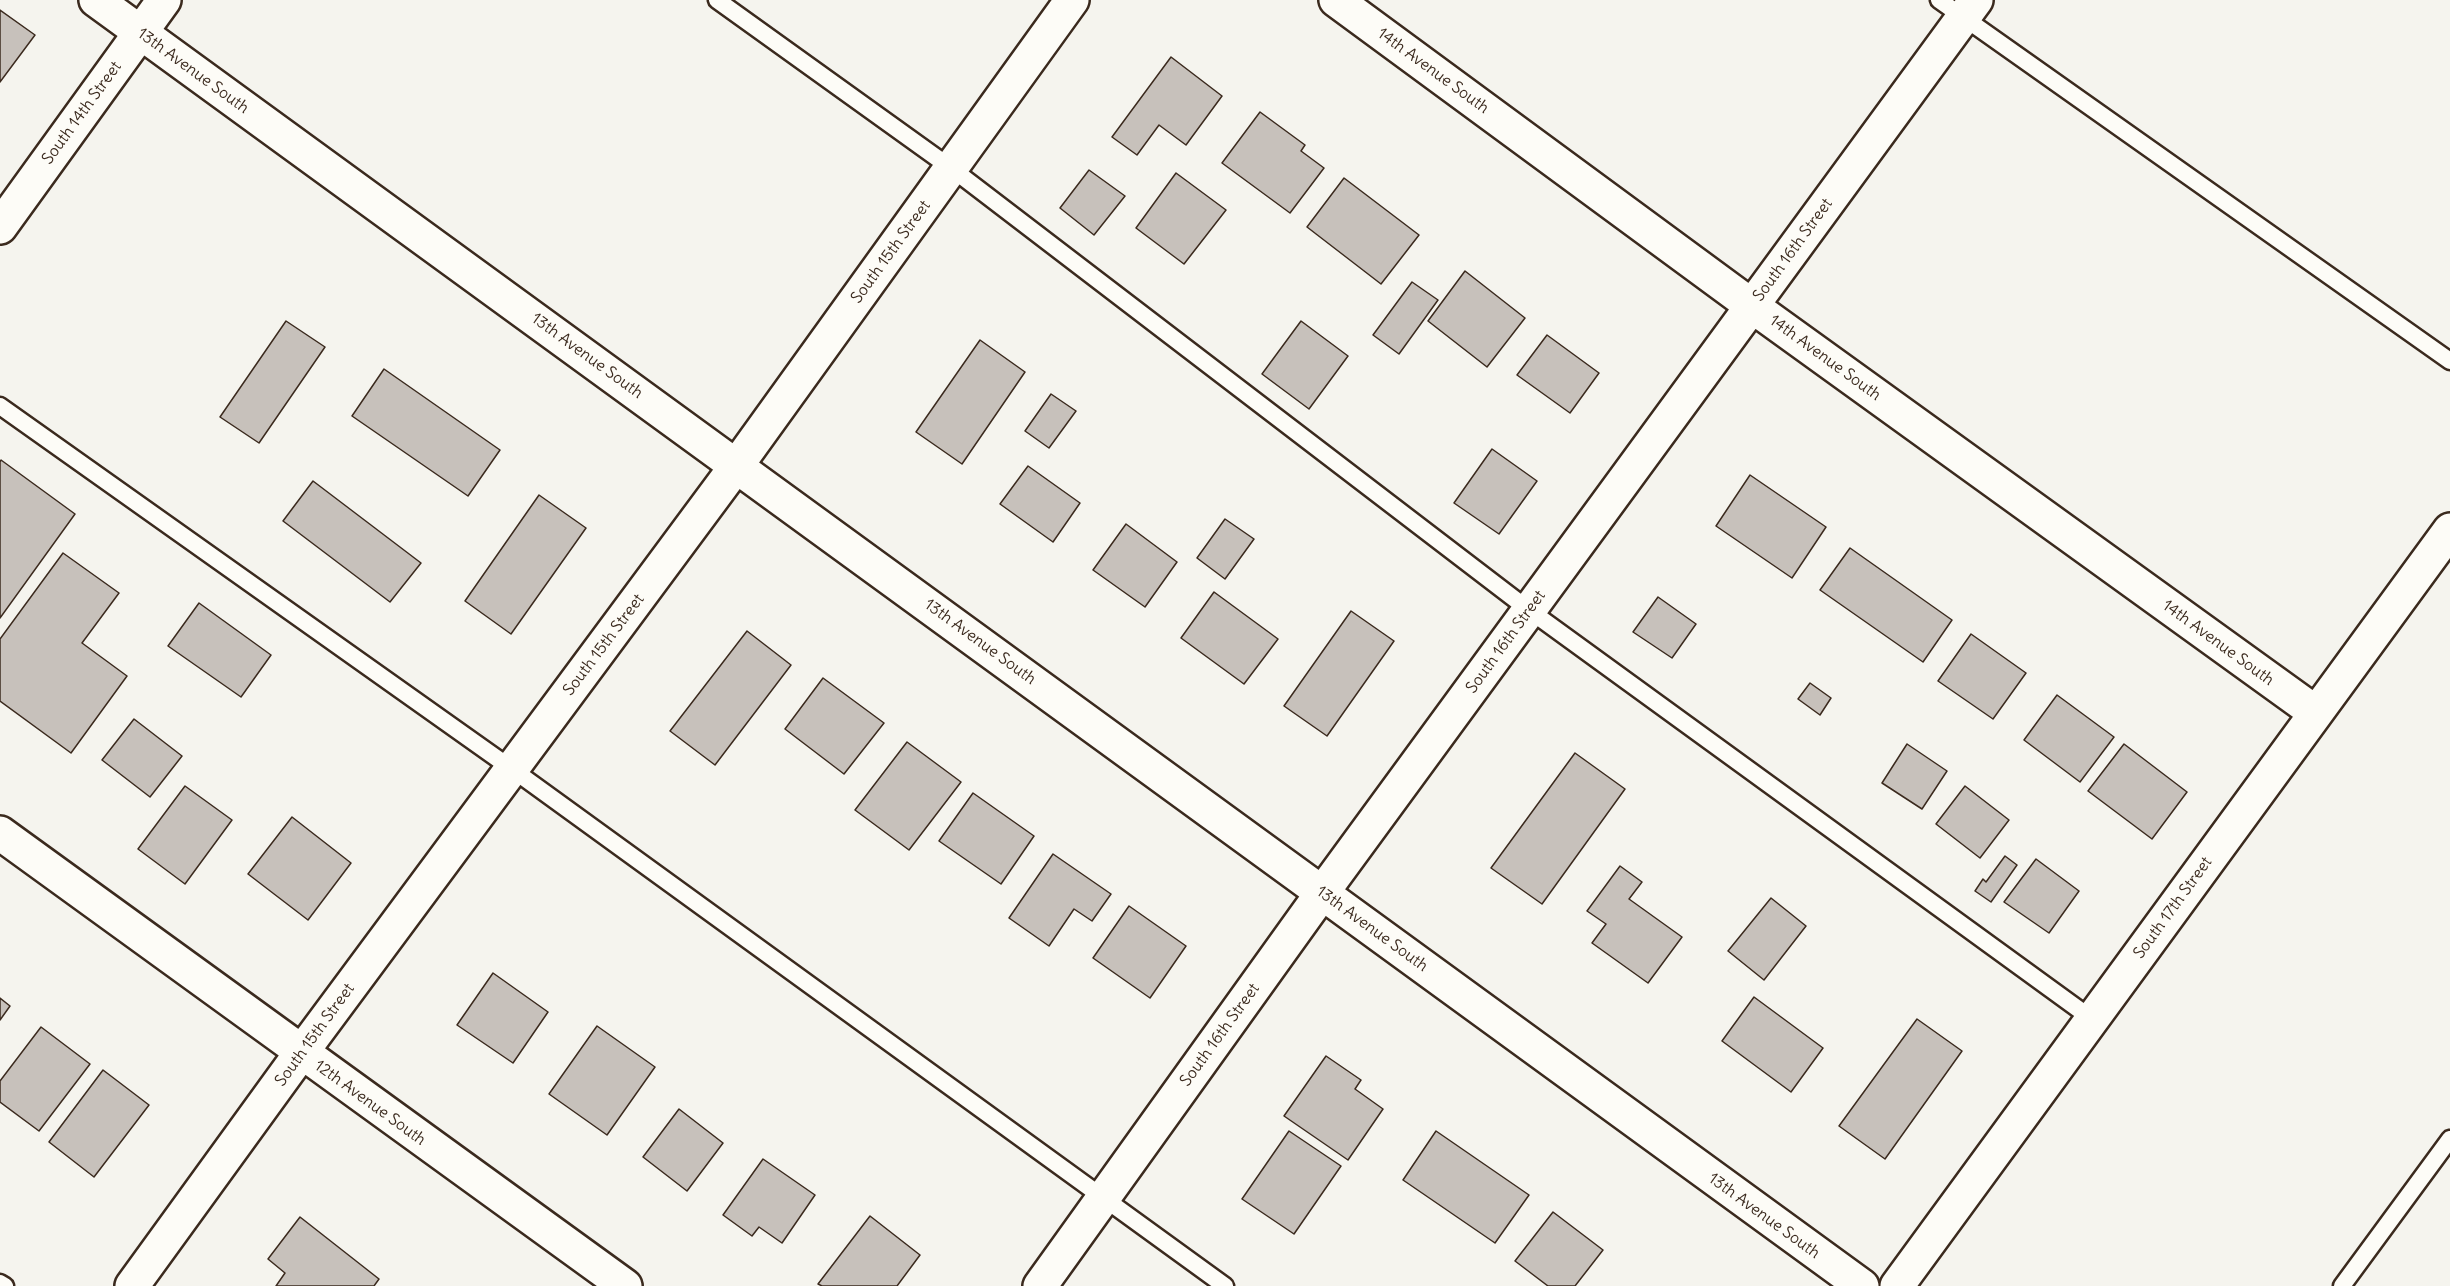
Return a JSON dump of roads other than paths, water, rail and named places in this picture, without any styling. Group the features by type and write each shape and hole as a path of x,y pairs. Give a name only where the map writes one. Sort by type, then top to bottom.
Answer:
{"street":[{"name":"13th Avenue South","path":"96,0 1862,1286"},
{"name":"South 14th Street","path":"0,227 164,0"},
{"name":"South 15th Street","path":"132,1286 301,1053 737,465 1072,0"},
{"name":"14th Avenue South","path":"1336,0 1752,306 2316,713"},
{"name":"South 16th Street","path":"1040,1286 1322,893 1752,306 1959,6"},
{"name":"South 17th Street","path":"1897,1286 2450,530"},
{"name":"12th Avenue South","path":"0,833 625,1286"}],"lane":[{"path":"717,0 951,168 1529,610 2092,1019"},
{"path":"1959,6 2450,361"},
{"path":"0,406 512,769 1225,1286"},
{"path":"2342,1286 2450,1138"},
{"path":"0,1282 5,1286"}]}
